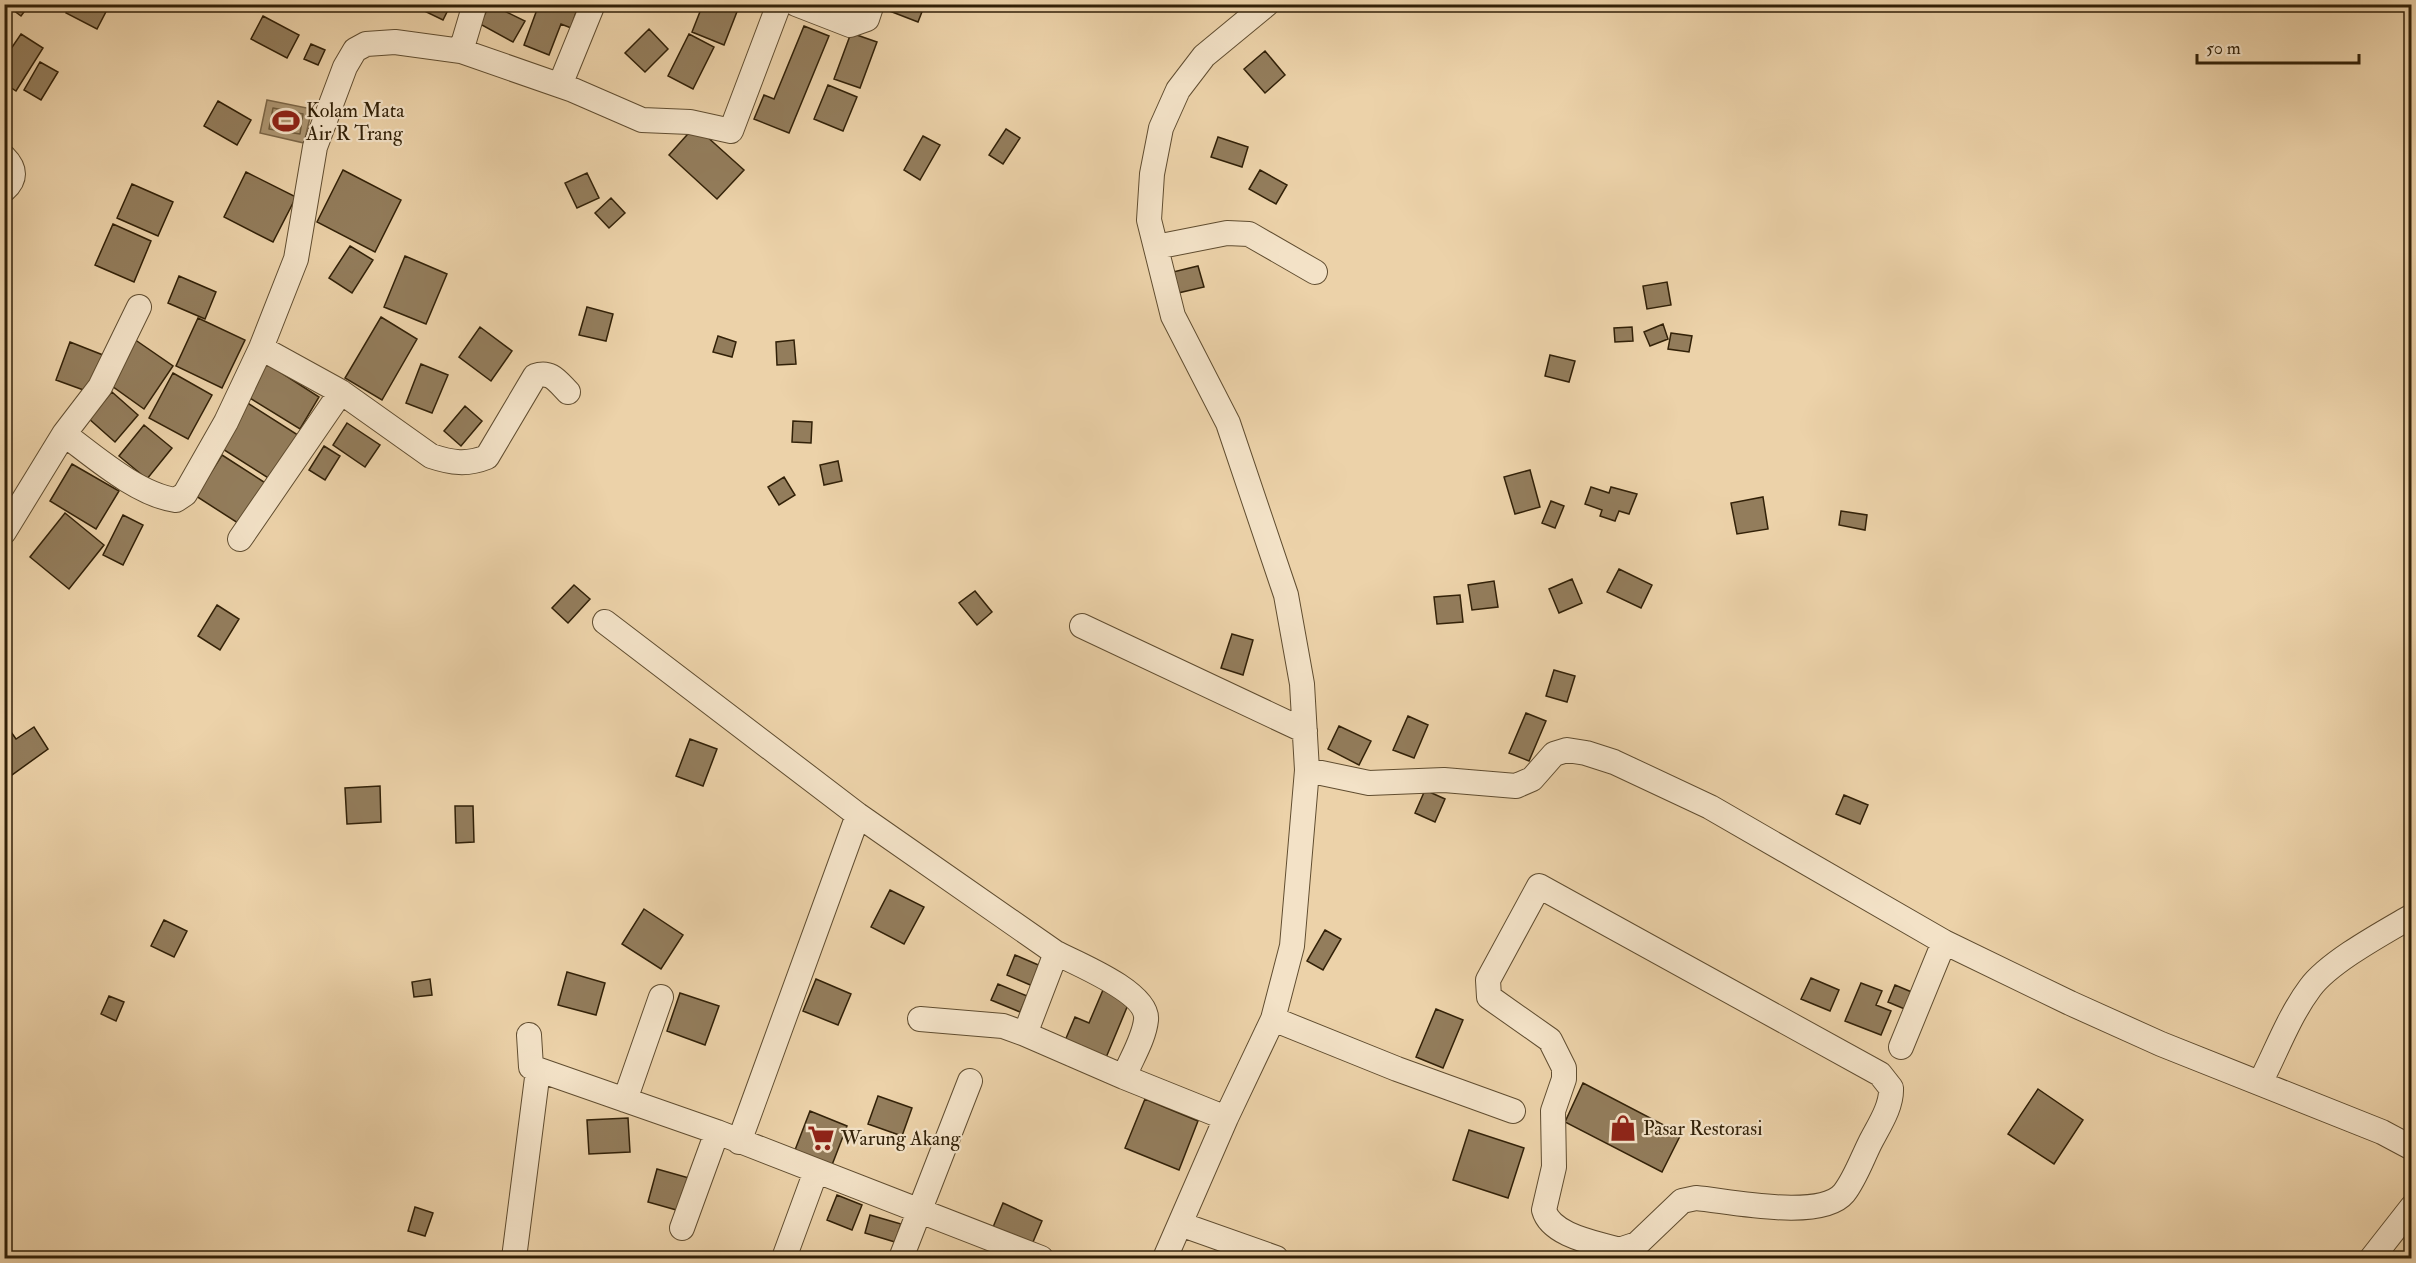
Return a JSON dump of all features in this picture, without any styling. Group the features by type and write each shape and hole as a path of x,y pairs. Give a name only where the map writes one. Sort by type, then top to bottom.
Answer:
{"street":[{"path":"461,51 475,4"},
{"path":"560,85 593,4"},
{"path":"64,434 105,465 160,498 176,500 185,494 202,466 261,348 296,259 315,147 345,67 355,51 366,44 395,42 461,51 560,85 642,120 690,122 731,130 779,4"},
{"path":"796,4 850,26 867,19 872,4"},
{"path":"1165,1258 1226,1118 1274,1019 1292,946 1307,770 1302,684 1286,595 1228,423 1173,316 1149,220 1152,174 1161,128 1178,90 1204,56 1267,4"},
{"path":"4,158 14,170 14,178 4,190"},
{"path":"1156,247 1227,233 1249,234 1315,272"},
{"path":"4,532 64,434 100,387 139,307"},
{"path":"261,348 341,392 431,456 447,462 465,464 487,457 535,376 543,373 550,375 568,392"},
{"path":"240,539 341,392"},
{"path":"605,622 858,815 1056,953 1127,991 1143,1005 1146,1019 1124,1077"},
{"path":"1082,626 1305,731"},
{"path":"1307,770 1368,783 1444,780 1516,786 1532,779 1554,754 1566,750 1586,753 1614,762 1710,807 1944,942 2161,1044 2382,1132 2412,1148"},
{"path":"739,1142 858,815"},
{"path":"1539,886 1880,1074 1891,1088 1890,1103 1860,1164 1844,1193 1832,1202 1802,1208 1696,1198 1682,1201 1637,1244 1618,1254 1565,1232 1546,1217 1544,1210 1554,1167 1553,1111 1564,1079 1564,1068 1550,1040 1532,1024 1495,1003 1487,989 1488,980 1539,886"},
{"path":"2260,1083 2298,1008 2322,974 2378,934 2412,916"},
{"path":"1900,1047 1944,942"},
{"path":"1025,1034 1056,953"},
{"path":"625,1100 661,997"},
{"path":"920,1019 1003,1026 1226,1118"},
{"path":"1274,1019 1397,1069 1513,1111"},
{"path":"529,1035 531,1067 717,1132 1031,1256"},
{"path":"514,1258 538,1070"},
{"path":"901,1258 970,1081"},
{"path":"682,1228 717,1132"},
{"path":"784,1258 816,1171"},
{"path":"2372,1258 2412,1208"},
{"path":"1180,1224 1276,1258"}],"water":[{"name":"Kolam Mata Air R Trang","path":"267,100 312,109 304,143 260,133"}],"building":[{"path":"5,4 30,4 21,16"},
{"path":"70,4 110,4 97,29 66,13"},
{"path":"420,4 451,4 443,20 418,8"},
{"path":"490,4 525,21 513,42 480,24"},
{"path":"539,4 578,6 571,28 561,24 549,55 524,45"},
{"path":"703,4 740,4 724,45 692,32"},
{"path":"889,4 925,4 918,22 887,10"},
{"path":"263,16 299,35 287,58 251,39"},
{"path":"804,26 829,36 789,133 754,119 764,95 774,99"},
{"path":"649,29 668,49 645,72 625,53"},
{"path":"851,33 877,42 860,88 834,79"},
{"path":"21,34 43,48 16,91 4,83 4,59"},
{"path":"689,34 714,47 693,89 668,76"},
{"path":"311,44 325,50 318,65 304,59"},
{"path":"1265,51 1285,75 1265,93 1244,69"},
{"path":"40,62 58,72 41,100 24,90"},
{"path":"828,85 857,97 843,131 814,119"},
{"path":"218,101 251,120 237,145 204,126"},
{"path":"695,126 744,170 717,199 669,155"},
{"path":"1006,129 1020,138 1003,164 989,155"},
{"path":"923,136 940,145 920,180 904,170"},
{"path":"1218,137 1248,147 1242,167 1211,157"},
{"path":"343,170 401,200 375,252 317,222"},
{"path":"1260,170 1287,185 1276,204 1249,189"},
{"path":"246,172 296,197 273,242 224,217"},
{"path":"587,173 599,198 577,208 565,183"},
{"path":"132,184 173,202 158,236 117,218"},
{"path":"611,198 625,213 609,228 595,213"},
{"path":"113,224 151,241 134,282 95,265"},
{"path":"350,246 373,260 352,293 329,278"},
{"path":"405,256 447,274 426,324 384,307"},
{"path":"1198,266 1204,287 1178,293 1173,272"},
{"path":"179,276 216,292 205,319 168,303"},
{"path":"1667,282 1671,305 1647,309 1643,286"},
{"path":"587,307 613,314 606,341 579,335"},
{"path":"381,317 417,339 382,400 345,378"},
{"path":"198,318 245,340 222,388 176,366"},
{"path":"1663,324 1668,339 1650,346 1644,332"},
{"path":"480,327 512,351 491,381 459,357"},
{"path":"1632,327 1633,341 1615,342 1614,328"},
{"path":"1671,333 1692,336 1689,352 1668,349"},
{"path":"718,336 736,342 732,357 713,352"},
{"path":"134,339 173,366 144,409 105,381"},
{"path":"794,340 796,364 777,365 776,342"},
{"path":"70,342 103,355 89,392 56,380"},
{"path":"1550,355 1575,361 1569,382 1545,376"},
{"path":"266,363 319,397 300,429 245,395"},
{"path":"421,364 448,375 432,413 406,403"},
{"path":"173,373 212,395 188,439 149,418"},
{"path":"112,392 138,415 115,442 88,418"},
{"path":"246,402 301,437 273,481 218,446"},
{"path":"465,406 482,421 461,446 444,431"},
{"path":"793,421 812,422 811,443 792,442"},
{"path":"347,423 380,445 365,467 333,445"},
{"path":"144,425 172,448 147,479 119,456"},
{"path":"324,446 340,456 325,480 309,470"},
{"path":"222,455 267,484 241,525 196,496"},
{"path":"838,461 842,481 824,485 820,465"},
{"path":"72,464 119,491 96,529 50,501"},
{"path":"1530,470 1540,507 1515,514 1504,477"},
{"path":"784,477 795,495 779,505 768,487"},
{"path":"1591,487 1609,493 1611,487 1637,494 1629,514 1619,511 1615,521 1600,516 1602,510 1585,504"},
{"path":"1763,497 1768,529 1737,534 1731,503"},
{"path":"1551,501 1564,506 1555,528 1542,523"},
{"path":"1841,511 1867,515 1865,530 1839,525"},
{"path":"65,513 104,545 69,589 30,557"},
{"path":"123,515 143,525 123,565 103,555"},
{"path":"1619,569 1652,585 1641,608 1607,592"},
{"path":"1572,579 1582,603 1559,613 1549,589"},
{"path":"1494,581 1498,607 1472,610 1468,585"},
{"path":"574,585 590,599 568,623 552,608"},
{"path":"975,591 992,612 977,625 959,603"},
{"path":"1460,595 1463,622 1437,624 1434,597"},
{"path":"217,605 239,619 220,650 198,636"},
{"path":"1232,634 1253,640 1243,675 1221,668"},
{"path":"1554,670 1575,676 1567,702 1546,696"},
{"path":"1526,713 1546,721 1529,761 1509,753"},
{"path":"1408,716 1428,725 1414,758 1393,750"},
{"path":"4,722 16,739 34,727 48,749 5,780"},
{"path":"1339,726 1371,741 1359,765 1328,749"},
{"path":"690,739 717,749 703,786 676,776"},
{"path":"380,786 381,822 347,824 345,788"},
{"path":"1425,790 1445,799 1435,822 1415,813"},
{"path":"1844,795 1868,805 1860,824 1836,814"},
{"path":"455,806 473,806 474,842 456,843"},
{"path":"890,890 924,907 904,944 871,927"},
{"path":"644,909 683,935 661,969 622,944"},
{"path":"164,920 187,931 174,957 151,946"},
{"path":"1325,930 1341,939 1323,970 1307,961"},
{"path":"1015,955 1043,967 1035,987 1007,975"},
{"path":"567,972 605,983 596,1015 558,1005"},
{"path":"1811,978 1839,990 1830,1011 1801,999"},
{"path":"430,979 432,995 414,997 412,982"},
{"path":"816,979 851,994 838,1025 803,1011"},
{"path":"1861,983 1882,991 1876,1005 1891,1011 1881,1035 1845,1021"},
{"path":"998,984 1027,996 1020,1012 991,1000"},
{"path":"1895,985 1914,993 1907,1010 1888,1002"},
{"path":"1103,990 1130,1000 1105,1060 1064,1043 1075,1017 1089,1023"},
{"path":"680,993 719,1006 705,1045 667,1031"},
{"path":"109,996 124,1002 116,1021 101,1014"},
{"path":"1436,1009 1463,1020 1443,1068 1416,1057"},
{"name":"Pasar Restorasi","path":"1583,1083 1681,1134 1662,1172 1565,1122"},
{"path":"2038,1089 2083,1120 2054,1164 2008,1134"},
{"path":"878,1096 912,1108 902,1136 868,1124"},
{"path":"1145,1099 1198,1121 1179,1170 1125,1148"},
{"name":"Warung Akang","path":"810,1111 847,1126 832,1165 795,1150"},
{"path":"628,1118 630,1152 589,1154 587,1120"},
{"path":"1469,1130 1524,1148 1508,1198 1453,1180"},
{"path":"657,1169 689,1178 680,1211 648,1202"},
{"path":"837,1195 862,1205 852,1230 827,1220"},
{"path":"1003,1203 1042,1221 1030,1249 991,1232"},
{"path":"415,1207 433,1213 425,1236 408,1231"},
{"path":"870,1215 901,1224 895,1242 865,1233"}],"place":[{"name":"Kolam Mata Air R Trang","path":"286,121"},
{"name":"Pasar Restorasi","path":"1623,1128"},
{"name":"Warung Akang","path":"821,1138"}]}
